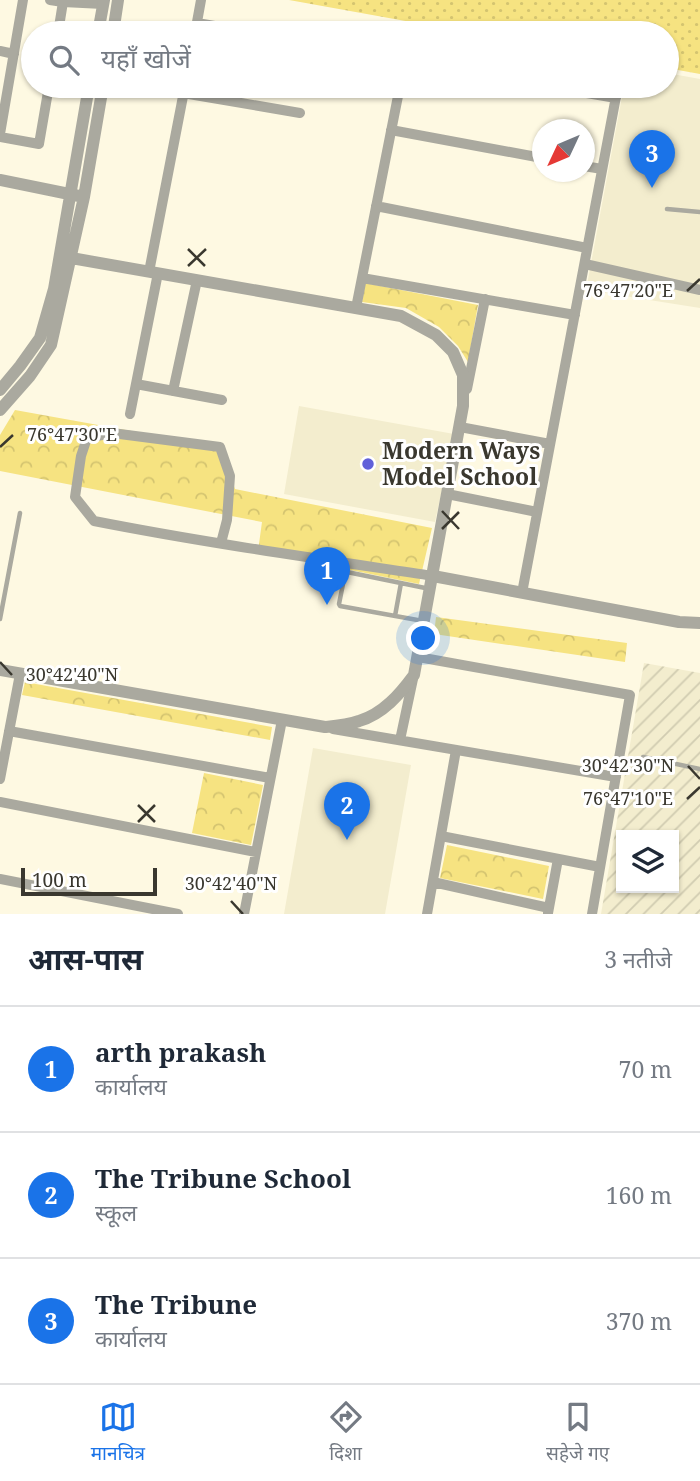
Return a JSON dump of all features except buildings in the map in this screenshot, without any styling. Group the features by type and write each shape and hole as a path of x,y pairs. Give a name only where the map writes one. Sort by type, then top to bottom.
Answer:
{"street":[{"path":"23,0 0,135 39,144 47,98"},
{"path":"50,0 103,2 100,21"},
{"path":"115,21 118,0"},
{"path":"197,21 201,0"},
{"path":"60,21 63,2"},
{"path":"0,51 14,54"},
{"path":"77,195 88,98"},
{"path":"0,410 30,376 51,345 77,195 100,98"},
{"path":"130,414 182,98"},
{"path":"228,98 300,113"},
{"path":"356,308 398,98"},
{"path":"522,593 616,98"},
{"path":"391,130 532,156"},
{"path":"595,168 603,169"},
{"path":"0,180 77,195"},
{"path":"376,206 587,248"},
{"path":"66,256 401,316 436,335 453,352 464,376 464,406"},
{"path":"0,390 40,338 66,256"},
{"path":"584,264 700,290"},
{"path":"362,278 575,315"},
{"path":"173,391 197,280"},
{"path":"400,740 485,299"},
{"path":"136,384 222,400"},
{"path":"460,427 550,444"},
{"path":"221,543 227,520 230,475 220,447 112,433 87,438 81,456 75,497 94,521 431,582 522,593 678,622 700,623"},
{"path":"447,494 537,512"},
{"path":"418,657 630,695 592,914"},
{"path":"0,670 616,777"},
{"path":"0,779 20,674"},
{"path":"325,727 360,721 383,708 402,692 414,675"},
{"path":"244,914 282,720"},
{"path":"9,731 270,778"},
{"path":"427,914 456,750"},
{"path":"0,802 256,852"},
{"path":"441,836 600,867"},
{"path":"433,882 549,911 558,859"},
{"path":"0,879 178,914"}],"lane":[{"path":"667,209 700,212"},
{"path":"0,619 20,513"},
{"path":"424,621 339,604 347,572 401,583 431,582"},
{"path":"395,616 401,583"},
{"path":"643,757 700,769"}],"shaded area":[{"path":"679,75 700,79 700,308 586,290 622,98 679,98"},
{"name":"Modern Ways Model School","path":"299,406 454,434 435,522 284,494"},
{"path":"644,663 700,673 700,914 601,914"},
{"path":"313,748 411,765 385,914 284,914"}],"green space":[{"path":"289,0 700,0 700,74 679,70 679,21 405,21"},
{"path":"365,283 478,305 468,362 458,346 439,327 406,308 362,302"},
{"path":"15,410 220,447 235,489 432,528 419,584 258,551 262,522 0,471 0,435"},
{"path":"436,617 627,643 625,662 434,634"},
{"path":"25,682 272,727 270,740 22,695"},
{"path":"204,773 263,785 251,845 192,833"},
{"path":"447,845 549,866 543,899 440,878"}],"place":[{"name":"The Tribune","path":"652,188"},
{"name":"Modern Ways Model School","path":"368,464"},
{"name":"arth prakash","path":"327,605"},
{"name":"The Tribune School","path":"347,840"}]}
